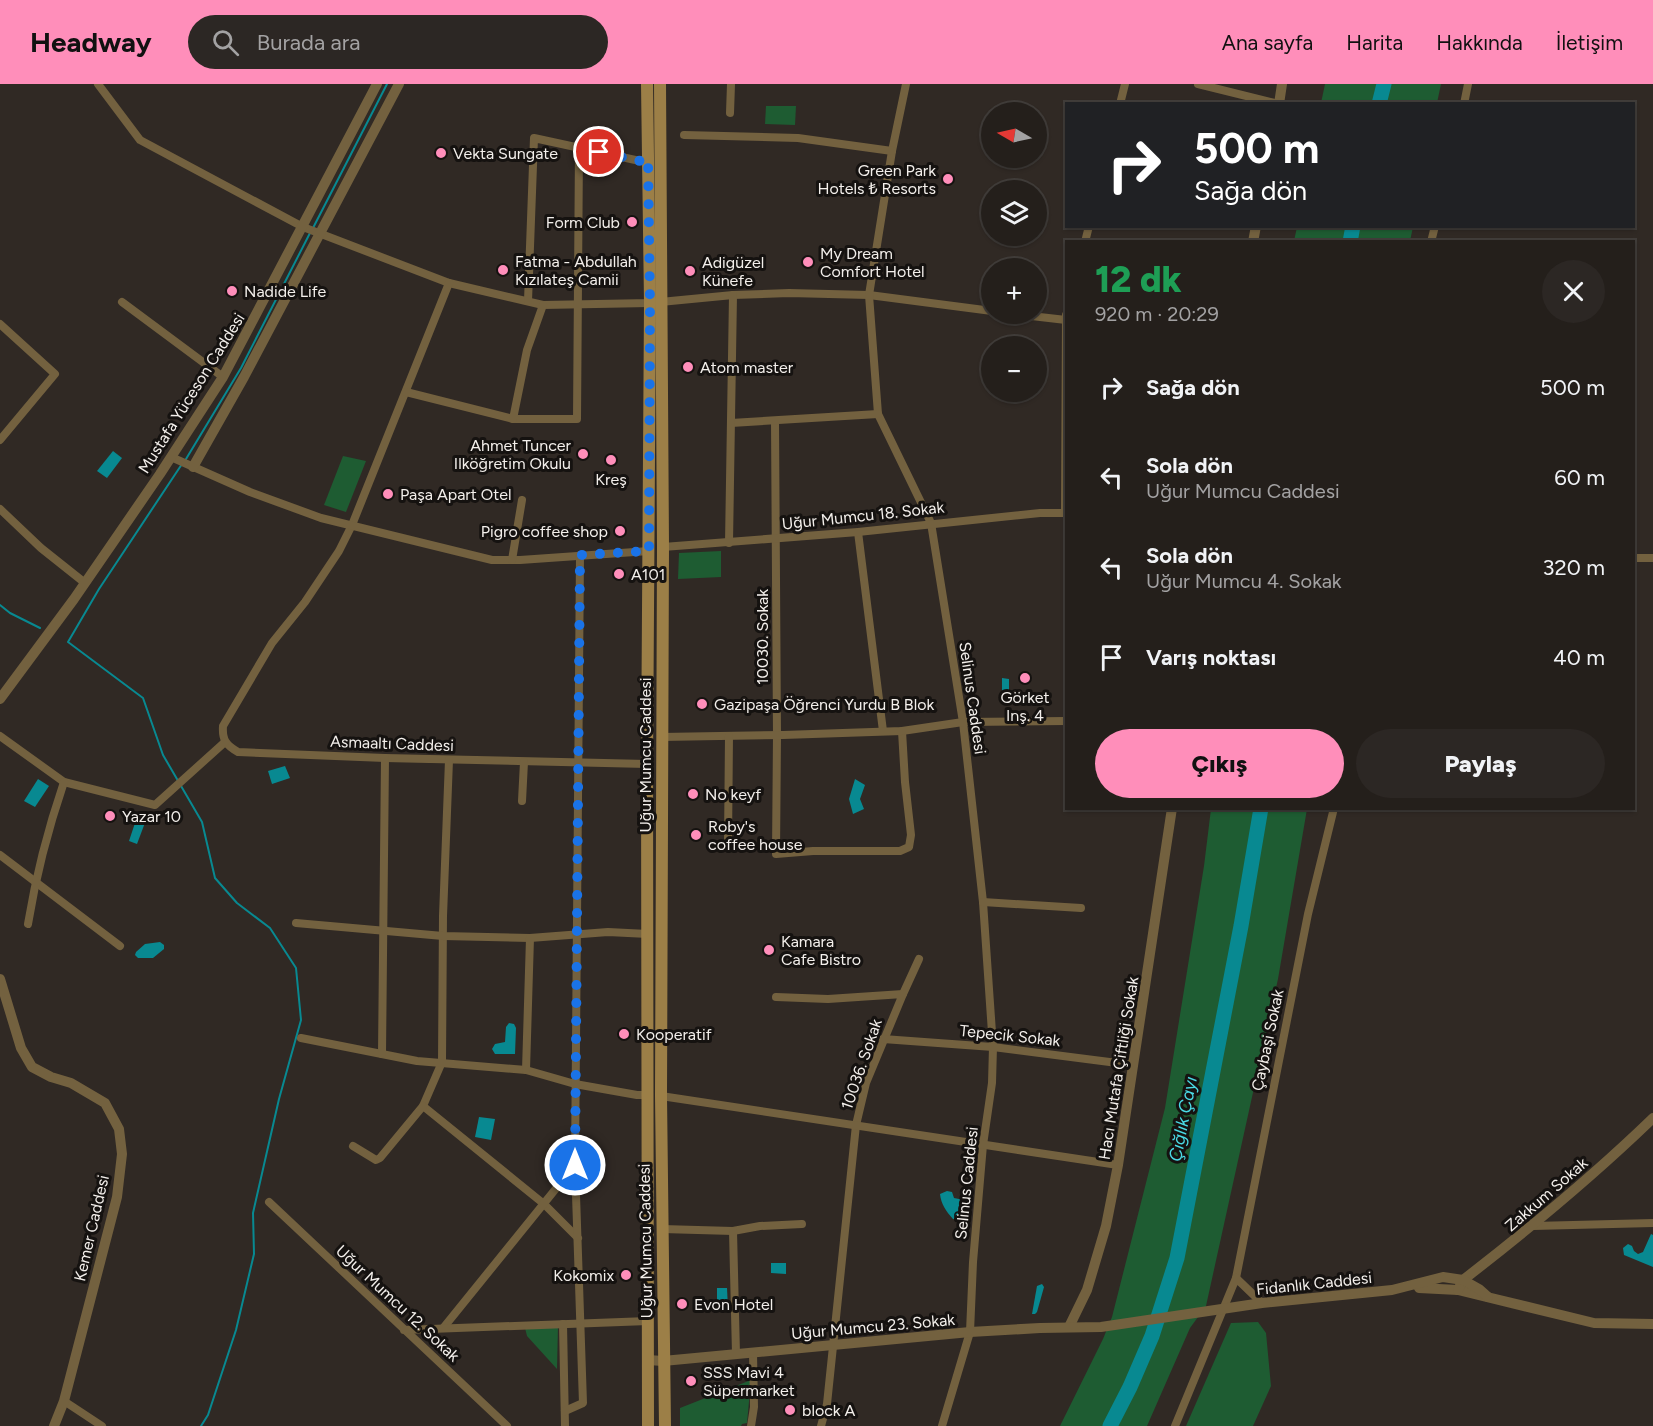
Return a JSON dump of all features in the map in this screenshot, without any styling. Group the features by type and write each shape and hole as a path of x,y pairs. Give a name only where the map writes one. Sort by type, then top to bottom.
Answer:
{"main road":[{"name":"Uğur Mumcu Caddesi","path":"647,84 663,547 661,1096 664,1426"},
{"name":"Uğur Mumcu Caddesi","path":"648,1426 647,764 649,551 660,84"},
{"path":"647,1095 661,1096"}],"street":[{"path":"98,84 140,140 311,230 449,283 543,305 656,303 789,293 869,295 981,310"},
{"name":"Mustafa Yüceson Caddesi","path":"190,466 244,377 377,84"},
{"name":"Mustafa Yüceson Caddesi","path":"0,699 85,583 223,377 399,84"},
{"path":"730,84 730,113"},
{"name":"Selinus Caddesi","path":"906,84 892,151 869,295 878,414 931,523 963,722 983,902 993,1047 992,1083 983,1145 973,1262 970,1332 942,1426"},
{"path":"1120,102 1125,84"},
{"path":"1198,84 1271,102"},
{"path":"1279,102 1282,84"},
{"path":"1464,102 1468,84"},
{"path":"684,135 798,138 892,151"},
{"path":"528,301 534,138 640,161 648,159"},
{"path":"406,392 513,419 577,419 576,305 579,148"},
{"path":"0,736 64,782 155,805 225,742 223,726 272,644 305,602 339,551 352,525 449,283"},
{"path":"729,543 733,296"},
{"path":"122,302 223,377"},
{"path":"513,419 528,350 543,305"},
{"path":"1047,317 1065,318"},
{"path":"0,324 55,374 0,440"},
{"path":"731,423 878,414"},
{"name":"10030. Sokak","path":"775,421 776,854 900,851 909,847 911,840 902,731"},
{"path":"171,457 261,496 321,518 492,560 649,551"},
{"path":"512,560 522,500"},
{"path":"0,509 42,548 85,583"},
{"name":"Uğur Mumcu 18. Sokak","path":"663,547 858,532 1040,513 1065,513"},
{"path":"858,532 883,731"},
{"path":"565,1411 583,1403 575,1165 580,555"},
{"path":"1635,558 1653,558"},
{"path":"661,737 902,731 963,722 1065,721"},
{"path":"728,844 729,736"},
{"name":"Asmaaltı Caddesi","path":"225,742 238,752 449,760 647,764"},
{"path":"382,1054 385,758"},
{"path":"353,1146 376,1160 380,1158 423,1106 442,1062 443,936 449,760"},
{"path":"522,801 524,762"},
{"path":"28,924 35,880 64,782"},
{"name":"Hacı Mutafa Çiftliği Sokak","path":"1069,1327 1087,1290 1106,1226 1118,1166 1172,810"},
{"name":"Çaybaşi Sokak","path":"1175,1426 1236,1278 1308,914 1334,810"},
{"path":"0,855 120,946"},
{"path":"983,902 1081,908"},
{"path":"296,923 443,936 530,938 608,932 648,934"},
{"path":"526,1070 530,938"},
{"path":"903,994 919,959"},
{"name":"Kemer Caddesi","path":"0,979 21,1048 32,1067 51,1077 71,1083 105,1103 119,1129 122,1154 117,1197 64,1401 54,1426"},
{"name":"10036. Sokak","path":"776,997 828,999 903,994 866,1083 856,1125 827,1404 821,1426"},
{"path":"301,1038 417,1060 526,1070 575,1084 647,1095"},
{"name":"Tepecik Sokak","path":"883,1039 993,1047 1133,1065"},
{"path":"661,1096 1118,1166"},
{"path":"423,1106 544,1204 578,1238"},
{"name":"Zakkum Sokak","path":"1461,1285 1592,1175 1653,1118"},
{"path":"444,1327 575,1165"},
{"name":"Uğur Mumcu 12. Sokak","path":"269,1203 507,1426"},
{"path":"1533,1226 1653,1223"},
{"path":"662,1229 733,1231 760,1226 802,1224"},
{"path":"733,1231 736,1354"},
{"name":"Fidanlık Caddesi","path":"1101,1327 1262,1303 1410,1287 1443,1277 1461,1285"},
{"path":"1236,1278 1262,1303"},
{"path":"1461,1285 1479,1289 1488,1297 1594,1323 1653,1324"},
{"path":"404,1330 648,1321"},
{"path":"562,1324 565,1426"},
{"name":"Uğur Mumcu 23. Sokak","path":"648,1360 663,1361 970,1332 1101,1327"},
{"path":"752,1426 753,1353"},
{"path":"64,1401 102,1426"}],"green space":[{"path":"1325,84 1441,84 1437,102 1321,102"},
{"path":"766,106 796,106 795,125 765,124"},
{"path":"1297,228 1413,228 1410,240 1294,240"},
{"path":"343,456 366,461 346,512 324,505"},
{"path":"721,551 721,577 678,579 679,553"},
{"path":"1211,810 1307,810 1278,979 1206,1306 1190,1328 1147,1426 1060,1426 1112,1317 1165,1108"},
{"path":"1258,1322 1266,1333 1271,1386 1253,1426 1186,1426 1231,1323"},
{"path":"558,1326 557,1369 527,1336 525,1328"},
{"path":"751,1380 747,1423 741,1426 680,1426 680,1408"}],"water":[{"path":"113,451 122,458 107,478 97,471"},
{"path":"1002,678 1009,679 1009,703 1002,704"},
{"path":"285,766 290,778 272,784 268,771"},
{"path":"38,779 49,786 35,807 24,801"},
{"path":"855,779 865,785 860,799 864,809 853,814 849,799"},
{"path":"137,817 146,820 137,844 129,841"},
{"path":"160,942 164,945 164,949 153,958 138,958 135,955 145,944"},
{"path":"509,1023 514,1024 516,1028 515,1054 495,1054 492,1049 495,1044 505,1042 506,1027"},
{"path":"479,1117 495,1119 491,1140 475,1137"},
{"path":"947,1191 952,1192 954,1198 964,1200 968,1207 966,1216 960,1220 953,1219 943,1204 940,1194"},
{"path":"1651,1234 1653,1235 1653,1267 1624,1255 1623,1248 1628,1244 1638,1254 1643,1252"},
{"path":"771,1263 786,1263 786,1274 771,1273"},
{"path":"1042,1284 1044,1287 1037,1312 1032,1314 1037,1286"},
{"path":"717,1288 727,1288 728,1309 717,1309"}],"waterway":[{"path":"313,228 387,84"},
{"name":"Çığlık Çayı","path":"1380,102 1384,84"},
{"name":"Çığlık Çayı","path":"1350,240 1353,228"},
{"path":"186,459 241,368 310,233"},
{"path":"182,464 99,589 68,642 143,698 163,755 202,822 215,878 237,903 270,928 296,968 301,1020 279,1099 253,1213 254,1254 236,1330 208,1415 201,1426"},
{"path":"0,605 10,613 40,628"},
{"name":"Çığlık Çayı","path":"1110,1426 1152,1336 1177,1258 1241,926 1261,810"}],"place":[{"name":"Vekta Sungate","path":"441,153"},
{"name":"Green Park Hotels ₺ Resorts","path":"948,179"},
{"name":"Form Club","path":"632,222"},
{"name":"My Dream Comfort Hotel","path":"808,262"},
{"name":"Fatma - Abdullah Kızılateş Camii","path":"503,270"},
{"name":"Adigüzel Künefe","path":"690,271"},
{"name":"Nadide Life","path":"232,291"},
{"name":"Atom master","path":"688,367"},
{"name":"Ahmet Tuncer Ilköğretim Okulu","path":"583,454"},
{"name":"Kreş","path":"611,460"},
{"name":"Paşa Apart Otel","path":"388,494"},
{"name":"Pigro coffee shop","path":"620,531"},
{"name":"A101","path":"619,574"},
{"name":"Görket Inş. 4","path":"1025,678"},
{"name":"Gazipaşa Öğrenci Yurdu B Blok","path":"702,704"},
{"name":"No keyf","path":"693,794"},
{"name":"Yazar 10","path":"110,816"},
{"name":"Roby's coffee house","path":"696,835"},
{"name":"Kamara Cafe Bistro","path":"769,950"},
{"name":"Kooperatif","path":"624,1034"},
{"name":"Kokomix","path":"626,1275"},
{"name":"Evon Hotel","path":"682,1304"},
{"name":"SSS Mavi 4 Süpermarket","path":"691,1381"},
{"name":"block A","path":"790,1410"}],"route":[{"path":"575,1165 580,555 649,551 648,159 640,161 599,152"}]}
